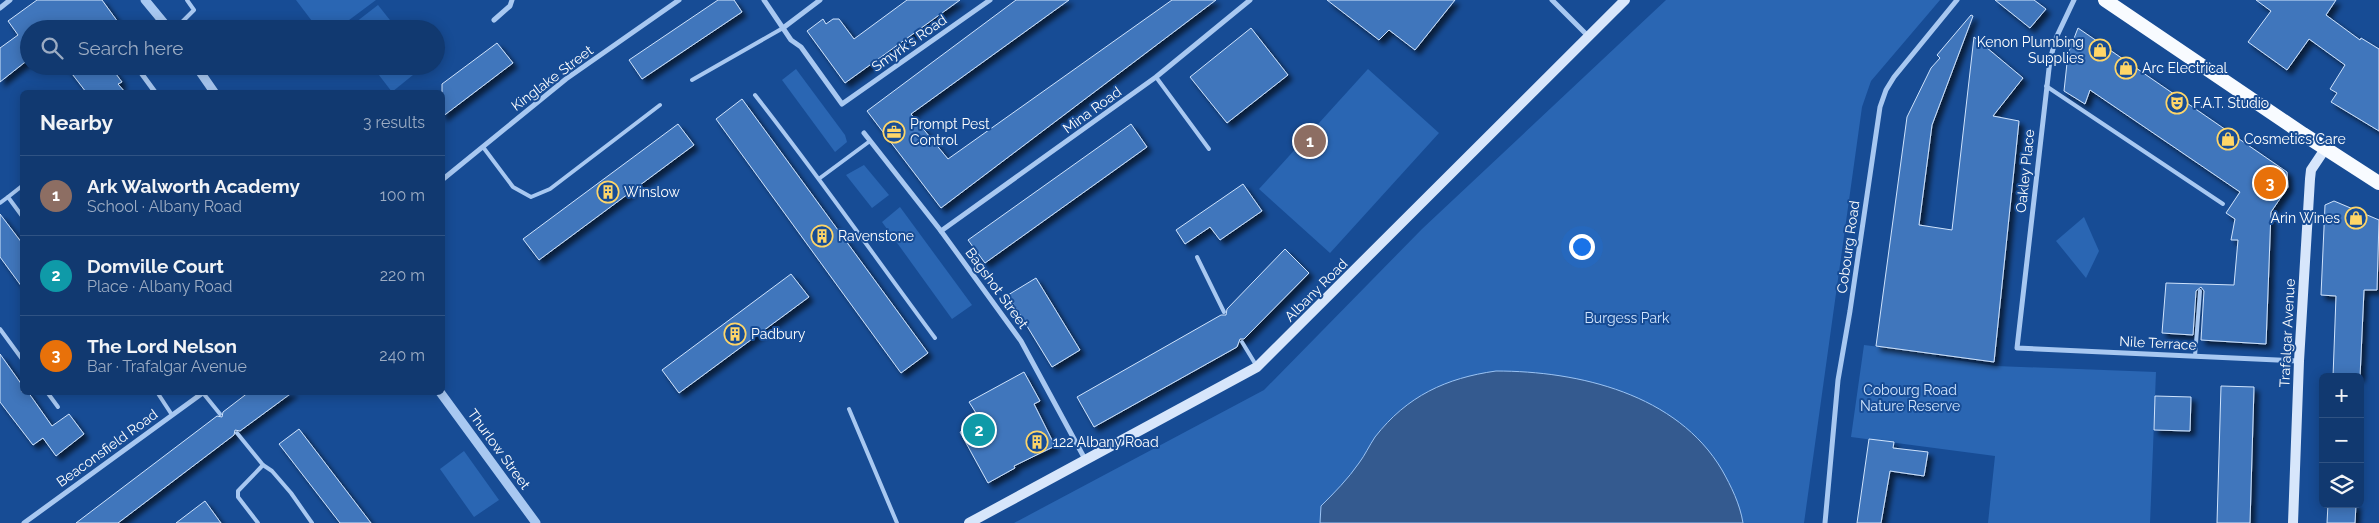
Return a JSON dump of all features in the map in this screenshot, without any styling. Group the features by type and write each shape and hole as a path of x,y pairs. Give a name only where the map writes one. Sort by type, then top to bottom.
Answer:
{"highway":[{"path":"2106,0 2325,149 2379,183"}],"main road":[{"name":"Albany Road","path":"970,523 1257,367 1625,0"},
{"name":"Trafalgar Avenue","path":"2293,523 2299,361 2311,170 2325,149"}],"street":[{"path":"0,8 10,0"},
{"path":"145,0 162,20"},
{"path":"494,20 510,6 512,0"},
{"name":"Kinglake Street","path":"445,178 566,79 679,0"},
{"path":"764,0 783,28 820,0"},
{"name":"Smyrk's Road","path":"783,28 791,40 801,47 842,104 990,0"},
{"name":"Mina Road","path":"941,231 1156,77 1250,0"},
{"path":"1552,0 1589,37"},
{"name":"Cobourg Road","path":"1824,523 1838,380 1880,107 1886,90 1894,77 1957,0"},
{"name":"Oakley Place","path":"2017,348 2046,86 2056,38 2074,0"},
{"path":"143,75 154,90"},
{"path":"202,75 213,90"},
{"name":"Bagshot Street","path":"864,133 941,231 1022,341 1086,461"},
{"name":"Nile Terrace","path":"2017,348 2299,361"},
{"name":"Beaconsfield Road","path":"24,523 201,395"},
{"name":"Thurlow Street","path":"442,395 536,523"}],"lane":[{"path":"184,20 194,10 187,0"},
{"path":"692,80 783,28"},
{"path":"1156,77 1209,149"},
{"path":"2046,86 2222,204"},
{"path":"755,95 820,178 856,231 935,338"},
{"path":"483,147 513,187 531,197 550,189 660,105"},
{"path":"820,178 870,141"},
{"path":"0,203 20,188"},
{"path":"8,197 20,213"},
{"path":"1197,257 1224,312"},
{"path":"2195,356 2200,291"},
{"path":"0,329 20,356"},
{"path":"1242,342 1257,367"},
{"path":"49,395 58,407"},
{"path":"159,395 172,415"},
{"path":"206,395 220,414"},
{"path":"850,409 897,523"},
{"path":"237,432 263,465 272,471 312,523"},
{"path":"258,523 238,497 238,491 263,465"}],"green space":[{"path":"296,0 376,0 349,20 311,20"},
{"name":"Burgess Park","path":"1666,0 1940,0 1871,81 1862,107 1804,523 1014,523 1264,390 1422,229"},
{"path":"378,5 390,20 359,20"},
{"path":"796,69 845,135 847,142 835,152 782,80"},
{"path":"1368,69 1439,133 1330,253 1259,189"},
{"path":"379,75 413,75 394,90 390,90"},
{"path":"864,165 889,195 872,208 846,175"},
{"path":"900,207 972,305 952,319 882,222"},
{"path":"2084,217 2099,251 2086,278 2056,241"},
{"name":"Cobourg Road Nature Reserve","path":"1864,345 1936,354 1936,357 1996,366 2156,372 2150,523 1988,523 1995,456 1851,437"},
{"path":"464,451 499,500 474,517 440,469"}],"shaded area":[{"path":"1496,371 1528,372 1592,382 1623,392 1653,405 1679,422 1703,444 1729,482 1743,523 1320,523 1321,506 1355,469 1375,437 1400,410 1429,391 1444,384 1460,378"}],"building":[{"path":"37,0 102,0 116,20 20,20 20,66 0,82 0,48 18,35 8,21"},
{"path":"718,0 734,0 742,12 642,79 629,60"},
{"path":"907,0 960,0 845,83 807,31 823,19 826,24 833,19 839,19 854,39"},
{"path":"1016,0 1069,0 911,114 948,159 1172,0 1216,0 941,208 867,111"},
{"path":"1327,0 1455,0 1415,50 1389,30 1379,40"},
{"path":"1995,0 2034,0 2046,9 2030,28"},
{"path":"2256,0 2336,0 2326,15 2360,40 2361,38 2379,49 2379,131 2331,102 2337,93 2330,89 2345,65 2309,39 2287,70 2248,42 2271,11"},
{"path":"1971,15 1973,16 1932,125 1919,225 1952,230 1974,37 2023,78 1993,116 2019,121 1994,362 1876,346 1907,117 1931,68 1940,58 1937,55"},
{"path":"1251,28 1288,75 1227,123 1190,77"},
{"path":"2078,28 2287,172 2288,187 2271,212 2266,344 2201,340 2204,291 2201,287 2196,291 2193,335 2162,333 2166,283 2234,285 2238,240 2231,240 2235,219 2226,213 2240,192 2090,90 2085,104 2064,91 2068,54"},
{"path":"497,43 513,63 445,115 445,90 442,90 442,84"},
{"path":"73,75 117,75 122,82 118,84 123,90 84,90"},
{"name":"Ravenstone","path":"742,99 928,353 901,373 716,119"},
{"name":"Winslow","path":"678,124 694,145 539,260 523,239"},
{"path":"1131,124 1147,147 985,263 968,240"},
{"path":"1243,184 1262,211 1220,240 1210,227 1185,244 1176,230"},
{"path":"2334,201 2379,220 2377,290 2364,290 2360,373 2333,373 2336,296 2321,295 2325,205"},
{"path":"0,214 20,240 20,284 0,257"},
{"path":"1285,249 1309,273 1244,339 1240,339 1237,347 1094,427 1077,397 1221,315 1226,315 1227,309"},
{"name":"Padbury","path":"791,274 809,297 679,393 662,370"},
{"path":"1036,278 1080,350 1052,367 1008,295"},
{"path":"0,354 20,382 20,395 30,395 52,426 69,414 84,434 56,456 43,438 33,445 0,402"},
{"path":"1024,372 1040,401 1034,404 1055,446 1014,466 1015,468 988,483 960,432 971,426 967,418 976,413 969,402"},
{"path":"2221,386 2254,387 2250,523 2217,523"},
{"path":"245,395 289,395 240,431 235,430 234,435 118,523 76,523 217,416 222,417 223,412"},
{"path":"2155,396 2191,397 2190,431 2154,430"},
{"path":"299,429 371,523 340,523 279,444"},
{"path":"1869,439 1894,442 1893,448 1928,452 1924,476 1890,471 1881,523 1857,523"},
{"path":"205,501 221,523 176,523"},
{"path":"2328,508 2356,508 2355,523 2327,523"}],"place":[{"name":"Kenon Plumbing Supplies","path":"2100,50"},
{"name":"Arc Electrical","path":"2126,68"},
{"name":"F.A.T. Studio","path":"2177,103"},
{"name":"Prompt Pest Control","path":"894,132"},
{"name":"Cosmetics Care","path":"2228,139"},
{"name":"Ark Walworth Academy","path":"1310,141"},
{"name":"The Lord Nelson","path":"2270,183"},
{"name":"Winslow","path":"608,192"},
{"name":"Arin Wines","path":"2356,218"},
{"name":"Ravenstone","path":"822,236"},
{"name":"Padbury","path":"735,334"},
{"name":"Domville Court","path":"979,430"},
{"name":"122 Albany Road","path":"1037,442"}]}
